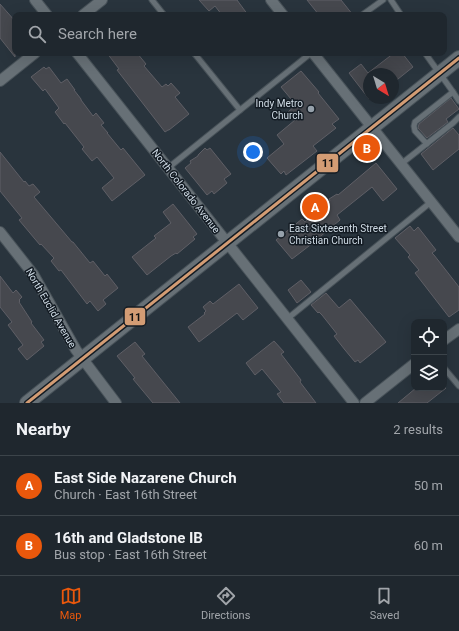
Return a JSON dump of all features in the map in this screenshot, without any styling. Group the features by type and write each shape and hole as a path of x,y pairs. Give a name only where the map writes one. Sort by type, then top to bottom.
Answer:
{"main road":[{"path":"27,403 459,58"}],"street":[{"path":"35,0 45,12"},
{"path":"87,12 102,0"},
{"path":"271,0 281,12"},
{"path":"0,81 31,56"},
{"name":"North Colorado Avenue","path":"79,56 354,403"},
{"path":"314,56 459,237"},
{"name":"North Euclid Avenue","path":"0,232 32,274 82,359 116,403"},
{"path":"447,338 459,329"},
{"path":"365,403 411,366"}],"lane":[{"path":"152,0 162,12"},
{"path":"366,12 383,0"},
{"path":"391,0 399,12"},
{"path":"196,56 240,110"},
{"path":"168,168 308,56"},
{"path":"427,56 459,101"},
{"path":"427,144 416,131 414,126 415,122 453,92"},
{"path":"401,164 459,117"},
{"path":"287,318 431,202"},
{"path":"447,372 459,386"}],"building":[{"path":"199,0 237,0 246,12 220,12 215,6 209,11"},
{"path":"307,0 341,0 351,12 317,12"},
{"path":"0,4 12,18 12,53 0,38"},
{"path":"109,56 139,56 146,64 144,66 162,87 166,84 168,86 171,83 180,93 175,97 189,114 165,132 117,70 119,69"},
{"path":"390,56 404,56 413,67 399,78 399,68 374,68"},
{"path":"361,64 364,68 363,91 349,73"},
{"path":"44,67 46,69 49,67 61,83 67,79 93,116 96,113 104,123 101,125 107,133 121,150 123,148 145,175 112,201 102,188 114,178 97,157 92,161 82,149 84,147 55,112 59,108 45,89 43,91 31,77"},
{"path":"301,71 339,119 332,124 336,128 313,146 317,151 286,175 284,171 281,174 267,158 284,144 277,135 295,120 288,112 296,105 281,87"},
{"path":"451,98 459,109 446,119 448,122 427,138 418,128 419,124"},
{"path":"453,128 459,135 459,149 433,170 421,154"},
{"path":"205,148 207,150 210,148 231,174 224,179 227,183 214,194 212,191 207,195 185,168 191,163 190,161 198,156"},
{"path":"0,152 24,182 25,181 29,186 33,184 40,192 34,197 90,263 93,261 105,276 107,274 118,288 103,300 106,304 98,311 90,301 87,304 61,270 59,271 51,261 54,258 41,244 40,245 19,220 22,218 0,191"},
{"path":"376,163 397,189 383,201 372,187 337,215 340,220 292,259 276,240 302,219 305,222 330,201 329,199 337,194 338,195"},
{"path":"173,204 197,234 193,237 195,239 177,254 176,253 171,256 147,275 132,257 156,238 154,236 171,223 163,212"},
{"path":"410,226 414,231 418,227 436,250 432,253 459,287 459,310 449,317 415,273 419,270 408,257 410,255 395,238"},
{"path":"0,276 13,293 16,290 22,297 19,302 32,322 31,323 44,340 41,342 44,346 27,360 18,349 23,345 8,325 12,322 0,307"},
{"path":"301,280 311,292 297,303 288,290"},
{"path":"239,284 258,308 243,320 237,313 199,342 188,327 205,314 204,313 206,311 203,307 210,301 213,304"},
{"path":"326,293 339,308 350,299 386,342 360,363 358,360 355,362 334,336 337,334 322,315 319,312 318,313 311,305"},
{"path":"274,341 284,352 281,354 316,403 284,403 277,394 281,392 262,369 255,375 246,363"},
{"path":"135,342 145,354 142,356 180,403 153,403 133,379 135,378 117,356"},
{"path":"412,391 442,391 427,403 398,403"}],"transit line":[{"name":"11","path":"27,403 459,58"}],"place":[{"name":"Indy Metro Church","path":"311,109"},
{"name":"16th and Gladstone IB","path":"367,148"},
{"name":"East Side Nazarene Church","path":"315,207"},
{"name":"East Sixteeenth Street Christian Church","path":"281,234"}]}
